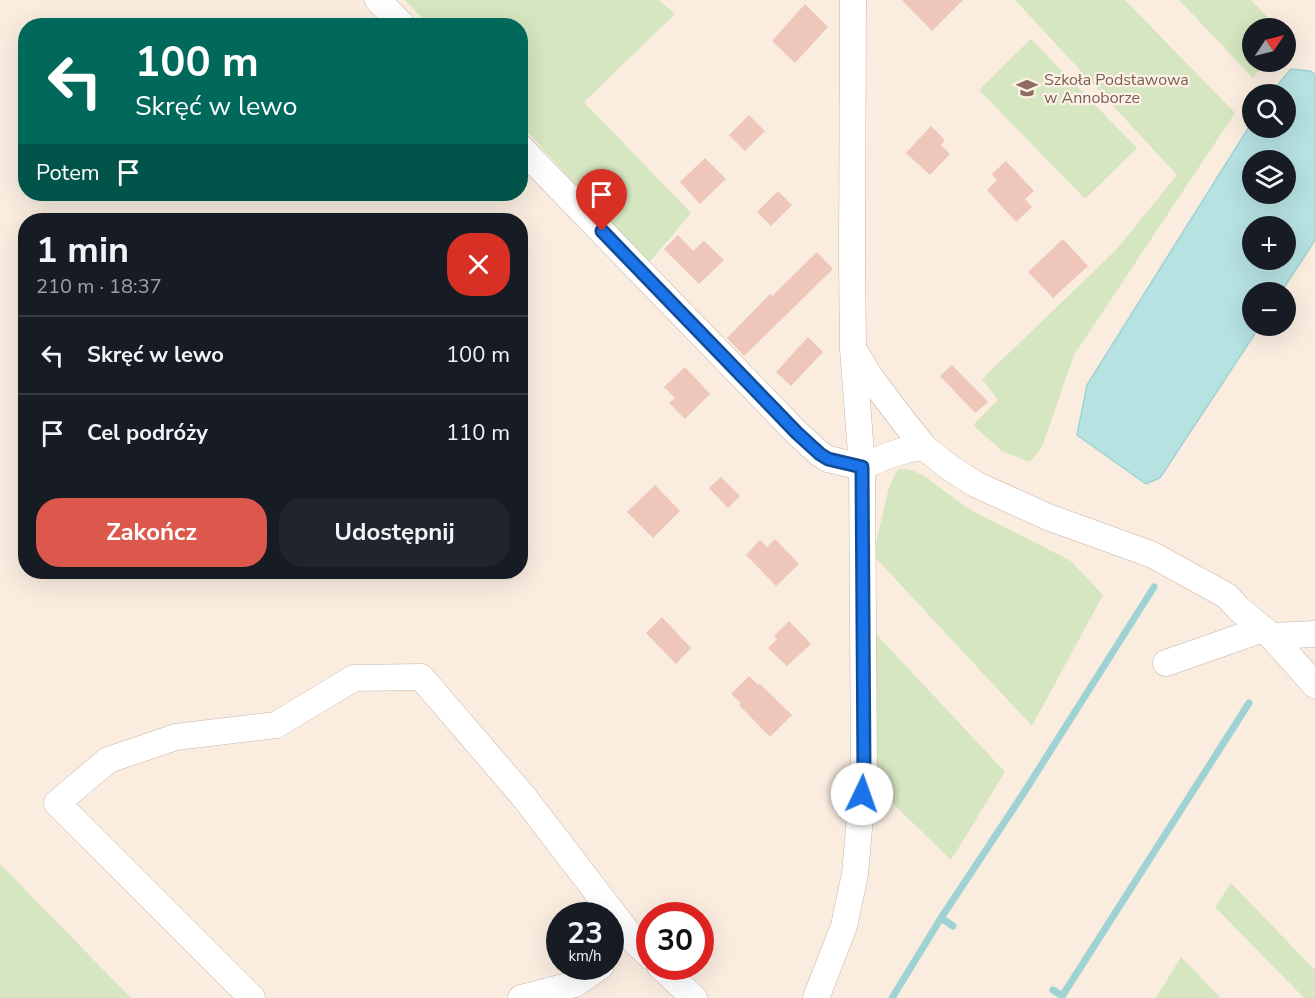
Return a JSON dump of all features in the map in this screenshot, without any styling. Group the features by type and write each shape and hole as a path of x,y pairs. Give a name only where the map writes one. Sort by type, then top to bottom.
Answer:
{"street":[{"path":"378,0 395,18"},
{"path":"816,998 844,926 855,874 864,772 862,467 853,349 853,0"},
{"path":"528,155 820,454 828,459 862,467 887,456 924,447"},
{"path":"853,349 870,377 924,447 949,467 975,484 1048,517 1153,555 1227,596 1267,632 1315,684"},
{"path":"1166,663 1267,632 1315,634"},
{"path":"252,998 57,803 108,760 176,737 276,724 354,678 421,677 524,797 636,941"},
{"path":"521,998 575,984 581,980"},
{"path":"675,980 694,998"}],"green space":[{"path":"405,0 659,0 675,14 584,102 691,213 648,264 528,133 528,18 422,18"},
{"path":"1015,0 1125,0 1235,113 1074,355 1042,447 1030,462 1002,451 973,425 998,400 982,379 1116,250 1177,175"},
{"path":"1179,0 1251,0 1268,18 1242,18 1242,66"},
{"path":"1031,39 1137,148 1085,199 979,90"},
{"path":"1247,72 1257,72 1253,78"},
{"path":"898,469 912,470 924,476 969,509 1071,561 1103,595 1032,726 873,555 889,487"},
{"path":"875,633 1005,772 951,860 876,787"},
{"path":"0,864 131,998 0,998"},
{"path":"1231,883 1315,970 1315,998 1304,998 1215,907"},
{"path":"1181,957 1221,998 1156,998"}],"water":[{"path":"1296,70 1315,74 1315,240 1296,269 1296,216 1242,216 1242,270 1295,270 1288,282 1242,282 1242,336 1253,336 1160,478 1146,484 1077,435 1087,385 1242,138 1296,138 1296,84 1278,84 1288,72 1296,72"}],"building":[{"path":"902,0 963,0 932,31"},
{"path":"805,4 828,27 795,63 772,41"},
{"path":"749,115 765,131 745,151 729,135"},
{"path":"931,126 945,140 941,145 950,154 930,175 906,153"},
{"path":"705,158 726,179 700,204 680,182"},
{"path":"1006,161 1034,191 1025,199 1032,207 1016,222 987,190 997,180 992,174"},
{"path":"778,191 792,205 771,226 757,212"},
{"path":"678,235 693,251 704,241 724,260 699,284 664,249"},
{"path":"1063,239 1088,266 1053,298 1028,272"},
{"path":"817,252 833,269 744,356 727,338 770,294 772,296"},
{"path":"808,337 823,352 791,386 776,372"},
{"path":"952,365 988,402 975,413 940,376"},
{"path":"685,367 710,394 685,419 669,403 675,398 664,387"},
{"path":"721,477 740,496 728,508 709,488"},
{"path":"655,485 680,511 653,538 627,512"},
{"path":"775,539 799,564 776,586 746,555 760,540 767,547"},
{"path":"662,617 691,648 676,664 646,633"},
{"path":"789,621 811,644 787,666 768,648 777,639 774,636"},
{"path":"749,676 792,715 770,737 731,694"}],"waterway":[{"path":"892,998 1154,587"},
{"path":"1061,998 1249,703"},
{"path":"941,918 953,926"},
{"path":"1053,990 1062,996"}],"place":[{"name":"Szkoła Podstawowa w Annoborze","path":"1027,88"}],"route":[{"path":"602,231 820,454 828,459 862,467 864,772 862,794"}]}
